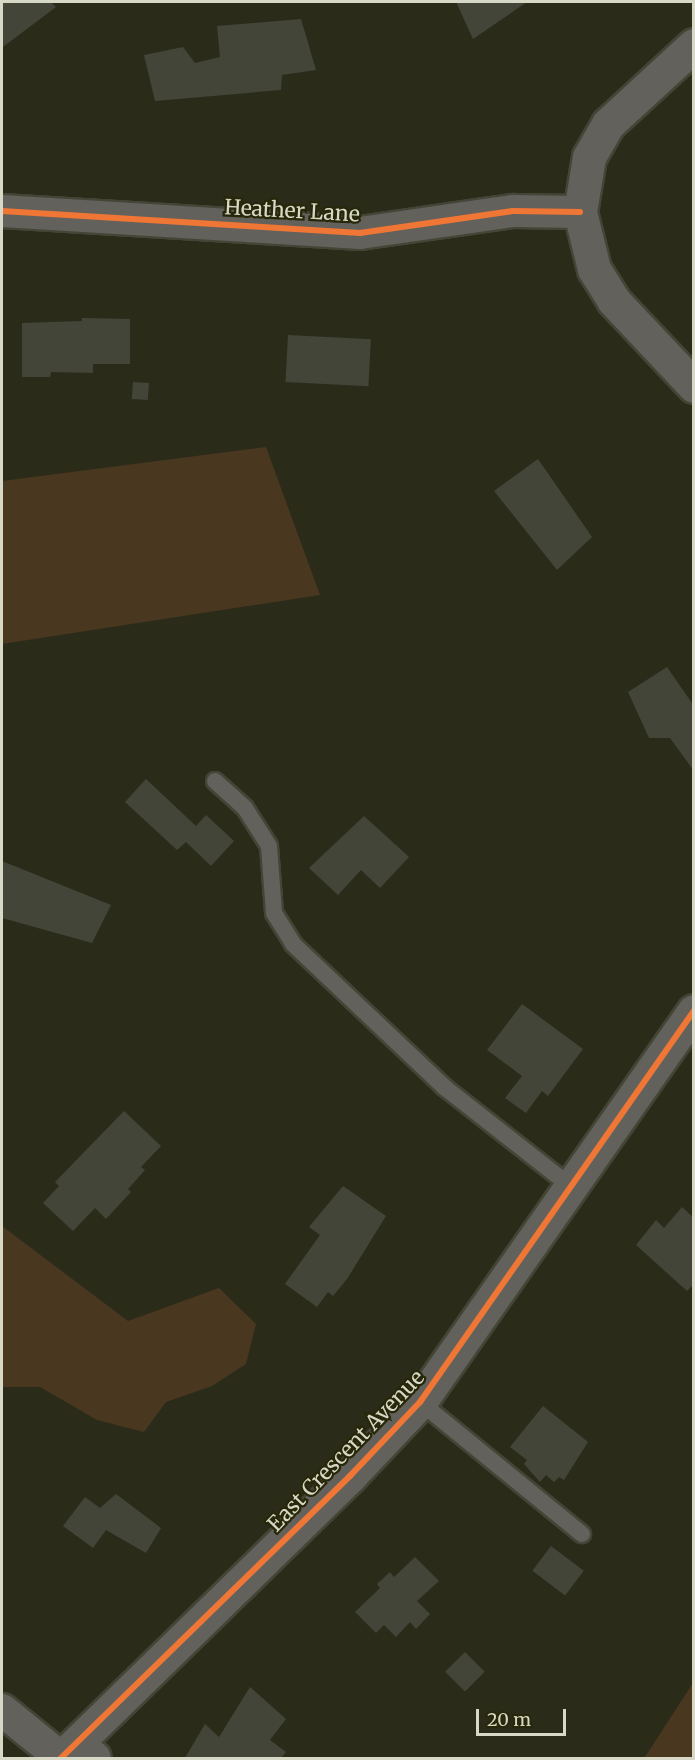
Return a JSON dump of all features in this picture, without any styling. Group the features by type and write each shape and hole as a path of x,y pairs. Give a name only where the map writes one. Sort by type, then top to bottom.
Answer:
{"street":[{"path":"693,45 608,124 589,157 581,184 580,212 594,269 614,300 693,386"},
{"name":"Heather Lane","path":"2,211 360,233 513,212 580,212"},
{"name":"East Crescent Avenue","path":"73,1755 350,1476 420,1402 569,1185 693,1011"},
{"path":"2,1710 73,1755"}],"lane":[{"path":"215,781 245,808 269,846 274,913 293,944 444,1087 569,1185"},
{"path":"420,1402 582,1534"}],"shaded area":[{"path":"266,447 320,595 2,644 2,481"},
{"path":"2,1226 128,1321 219,1288 256,1324 246,1364 212,1386 166,1402 144,1432 97,1420 40,1387 2,1387"},
{"path":"693,1683 693,1758 643,1758 645,1757"}],"building":[{"path":"2,2 51,2 56,7 3,47"},
{"path":"456,2 527,2 473,39"},
{"path":"301,19 316,70 282,75 281,90 155,101 144,55 183,47 195,63 220,57 217,26"},
{"path":"82,318 130,319 130,364 93,364 93,373 51,372 50,377 22,377 22,323 82,321"},
{"path":"288,335 371,339 368,386 286,382"},
{"path":"133,382 149,383 148,400 132,399"},
{"path":"538,459 592,537 557,570 494,491"},
{"path":"667,667 694,706 694,771 670,738 649,738 628,692"},
{"path":"146,779 196,826 206,815 234,841 211,866 186,842 177,850 125,802"},
{"path":"364,816 409,857 380,888 361,870 338,895 309,868"},
{"path":"2,861 111,905 92,943 2,918"},
{"path":"522,1004 583,1049 548,1096 542,1091 526,1113 505,1098 522,1076 487,1050"},
{"path":"124,1111 161,1146 141,1167 145,1170 128,1189 131,1192 106,1219 95,1208 73,1231 43,1203 59,1186 55,1182"},
{"path":"343,1186 386,1216 347,1279 333,1296 328,1292 317,1307 285,1284 320,1235 309,1227"},
{"path":"682,1207 694,1218 694,1284 687,1291 636,1245 656,1220 664,1228"},
{"path":"543,1406 588,1442 564,1480 559,1477 554,1482 546,1475 540,1482 524,1464 527,1460 510,1447"},
{"path":"116,1494 161,1528 146,1553 106,1530 93,1548 63,1526 85,1497 100,1508"},
{"path":"551,1546 584,1571 565,1595 532,1571"},
{"path":"415,1557 439,1581 417,1601 430,1614 416,1629 410,1622 396,1637 384,1625 376,1633 355,1612 380,1588 377,1584 390,1572 394,1577"},
{"path":"465,1652 485,1672 465,1692 445,1672"},
{"path":"250,1687 286,1719 270,1740 286,1752 281,1758 185,1758 205,1724 219,1737"}],"cycle path":[{"path":"2,211 360,233 513,211 580,212"},
{"path":"61,1758 350,1476 420,1402 694,1011"}]}
